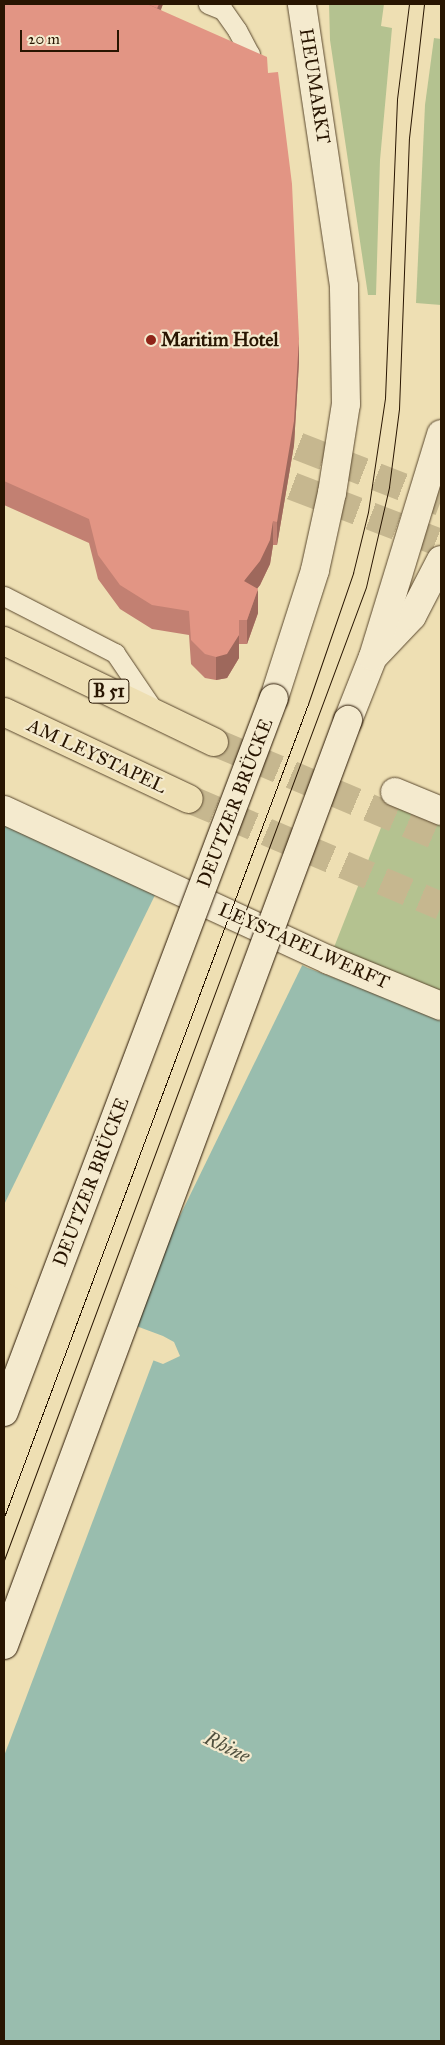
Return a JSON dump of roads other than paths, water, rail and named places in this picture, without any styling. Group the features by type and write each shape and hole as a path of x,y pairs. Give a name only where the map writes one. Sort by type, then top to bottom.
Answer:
{"main road":[{"name":"HEUMARKT","path":"302,4 327,169"},
{"name":"DEUTZER BRÜCKE","path":"4,1412 274,698 315,570 332,492 346,404 344,286 327,169"},
{"path":"4,1645 373,657 441,434"},
{"path":"373,657 412,616 441,560"},
{"name":"B 51","path":"4,641 214,742"},
{"name":"AM LEYSTAPEL","path":"4,712 189,799"},
{"path":"395,792 441,811"},
{"name":"LEYSTAPELWERFT","path":"4,810 329,960 441,1006"}],"lane":[{"path":"208,4 223,10 237,30 250,54 250,74"},
{"path":"4,596 115,653 156,713"}],"water":[{"name":"Rhine","path":"4,822 308,968 441,1018 441,2041 4,2041 4,1304 163,1364 180,1356 174,1342 163,1336 10,1279 4,1280"}],"tunnel":[{"path":"259,431 441,502"},
{"path":"253,471 441,543"},
{"path":"214,742 441,838"},
{"path":"189,799 441,906"}],"tram line":[{"path":"4,1517 308,704 353,573 368,512 385,398 397,99 409,4"},
{"path":"4,1560 366,587 389,487 399,409 409,138 424,4"}],"place":[{"name":"Maritim Hotel","path":"151,340"}]}
